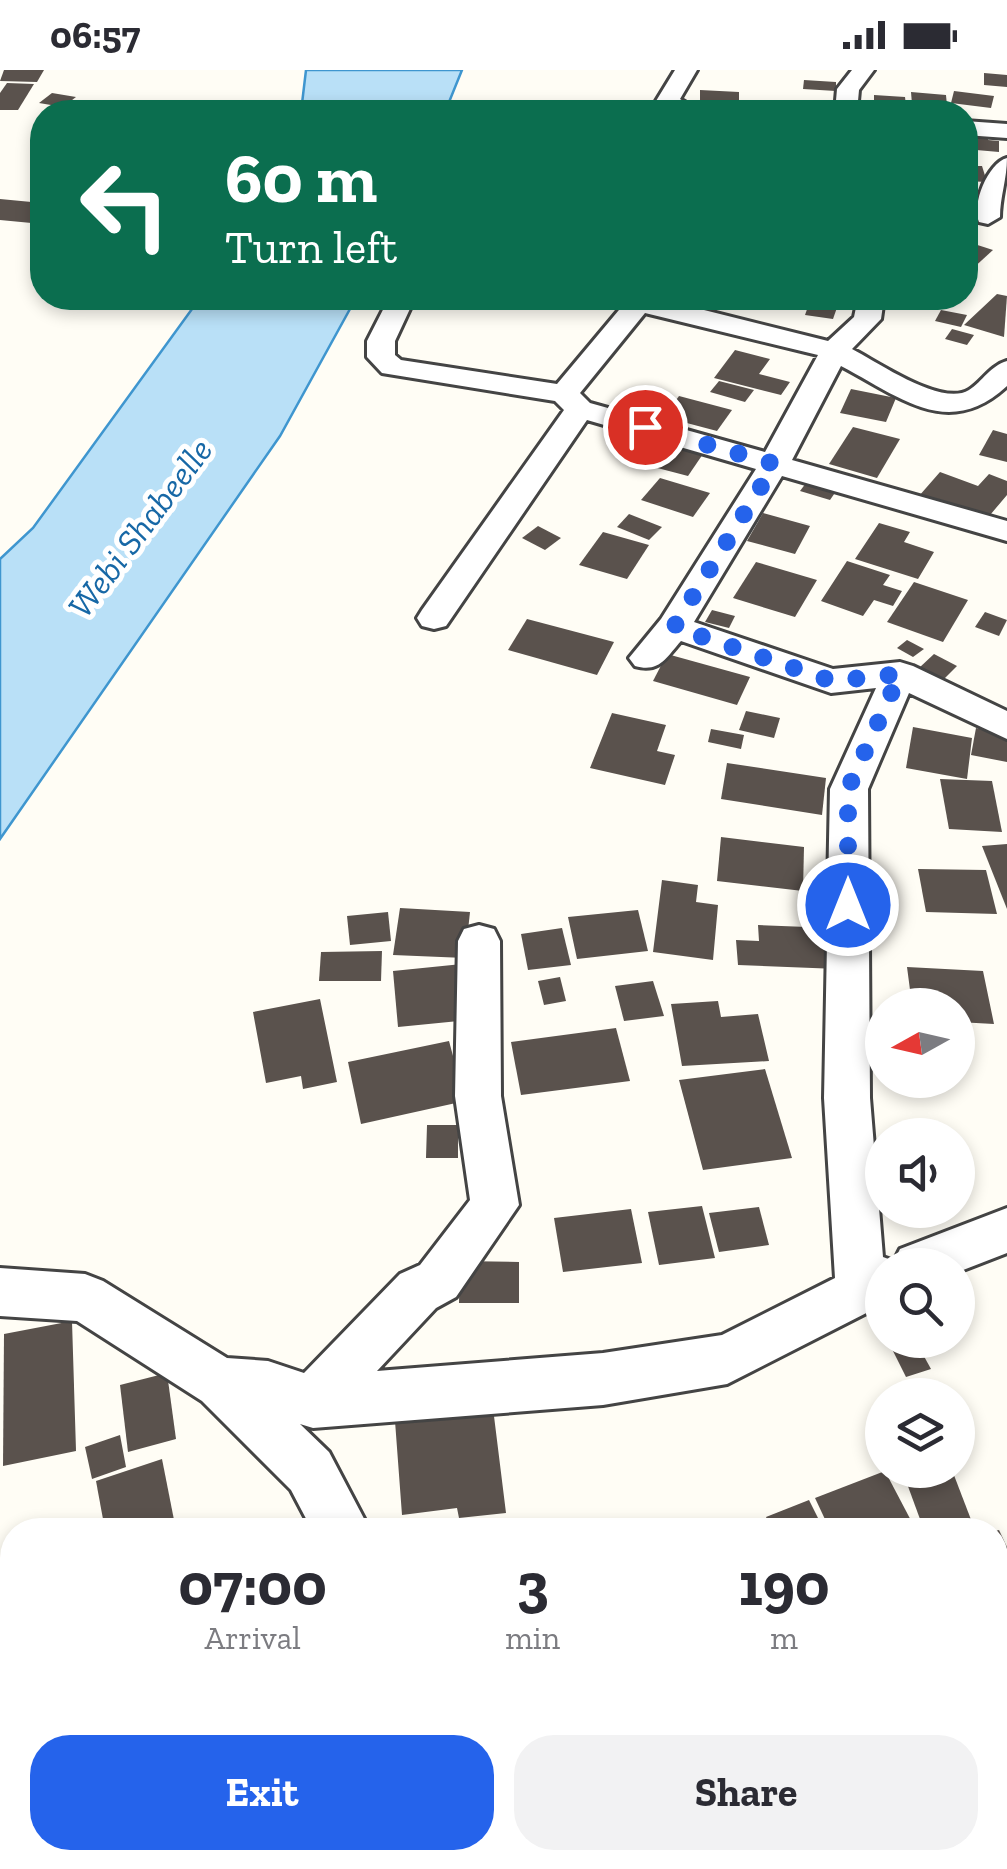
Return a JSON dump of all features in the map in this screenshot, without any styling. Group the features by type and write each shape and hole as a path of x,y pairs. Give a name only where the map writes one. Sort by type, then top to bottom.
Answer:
{"street":[{"path":"668,100 686,70"},
{"path":"847,100 848,89 863,70"},
{"path":"978,129 1007,131"},
{"path":"980,208 1007,164"},
{"path":"396,310 380,340 381,357 392,367 572,401 1007,531"},
{"path":"434,618 635,310"},
{"path":"676,310 834,351 940,406 976,399 1007,370"},
{"path":"647,658 674,627 775,464 834,351 867,319 869,310"},
{"path":"674,627 832,681 900,674 1007,726"},
{"path":"867,1248 848,1098 848,789 900,674"},
{"path":"313,1402 418,1291 438,1281 495,1206 478,1096 479,941"},
{"path":"955,1248 1007,1230"},
{"path":"220,1383 268,1387 313,1402 603,1379 727,1359 865,1289"},
{"path":"0,1292 86,1298 220,1383 310,1471 335,1518"}],"water":[{"path":"306,70 462,70 450,100 302,100"},
{"name":"Webi Shabeelle","path":"191,310 349,310 280,436 0,839 0,559 33,528"}],"building":[{"path":"4,70 44,70 37,82 0,81"},
{"path":"984,73 1007,75 1007,87 984,85"},
{"path":"804,80 836,82 836,91 803,89"},
{"path":"7,83 34,84 18,110 0,110 0,93"},
{"path":"700,90 739,92 739,100 700,100"},
{"path":"954,91 994,96 991,108 978,106 978,100 952,100"},
{"path":"911,92 946,95 946,100 912,100"},
{"path":"52,93 76,97 72,100 43,100"},
{"path":"874,95 905,100 874,100"},
{"path":"978,131 988,132 988,140 999,141 999,152 978,150"},
{"path":"978,166 982,166 987,182 978,182"},
{"path":"0,199 30,202 30,223 0,220"},
{"path":"978,245 993,250 978,264"},
{"path":"997,294 1007,296 1004,337 964,325"},
{"path":"807,310 836,310 833,319 805,315"},
{"path":"941,310 967,315 961,327 935,321"},
{"path":"952,329 974,335 967,345 945,339"},
{"path":"735,350 770,359 759,374 790,382 781,395 714,378"},
{"path":"719,381 754,390 745,402 710,392"},
{"path":"851,389 896,398 886,422 840,413"},
{"path":"679,396 732,410 717,431 664,417"},
{"path":"853,427 900,439 877,478 829,464"},
{"path":"993,430 1007,434 1007,462 979,455"},
{"path":"664,440 705,451 688,476 646,465"},
{"path":"940,472 978,486 989,474 1007,481 1007,495 985,521 919,496"},
{"path":"660,478 710,493 693,517 641,500"},
{"path":"809,479 839,487 830,500 800,491"},
{"path":"763,513 810,526 795,554 747,541"},
{"path":"629,514 662,527 649,540 617,527"},
{"path":"879,523 910,532 904,542 934,552 918,579 855,559"},
{"path":"538,526 561,538 545,550 522,538"},
{"path":"603,532 649,545 627,579 579,565"},
{"path":"847,561 890,575 883,585 902,591 893,606 874,600 863,616 821,601"},
{"path":"756,562 817,580 795,617 733,598"},
{"path":"914,582 968,600 943,642 887,622"},
{"path":"712,610 735,616 729,628 705,622"},
{"path":"985,612 1007,620 999,636 975,627"},
{"path":"527,619 614,642 597,675 508,650"},
{"path":"907,640 924,649 913,657 897,648"},
{"path":"667,654 750,677 737,705 653,681"},
{"path":"934,654 957,666 943,680 919,668"},
{"path":"746,711 780,718 774,738 739,730"},
{"path":"612,713 666,725 657,751 675,755 665,785 590,768"},
{"path":"913,727 972,738 967,779 906,768"},
{"path":"976,728 1007,735 1007,762 971,755"},
{"path":"711,729 744,735 741,749 708,742"},
{"path":"727,763 826,778 822,815 721,799"},
{"path":"940,779 992,781 1002,832 949,829"},
{"path":"721,837 804,847 803,891 717,881"},
{"path":"1007,844 1007,909 982,846"},
{"path":"918,869 986,870 997,914 926,912"},
{"path":"662,880 698,885 696,902 718,905 713,960 653,952"},
{"path":"400,908 470,912 465,958 393,955"},
{"path":"638,910 648,951 577,959 568,917"},
{"path":"388,912 391,941 350,945 347,916"},
{"path":"758,925 833,928 838,969 738,965 736,940 759,941"},
{"path":"562,928 571,965 528,970 521,934"},
{"path":"382,951 381,981 319,981 321,952"},
{"path":"462,964 469,1020 398,1027 393,971"},
{"path":"907,967 983,971 994,1024 975,1023 975,988 910,988"},
{"path":"560,977 566,1001 544,1005 538,981"},
{"path":"653,981 664,1016 624,1021 615,986"},
{"path":"320,999 337,1082 303,1089 301,1076 266,1083 253,1012"},
{"path":"718,1001 721,1017 758,1014 769,1061 682,1066 671,1004"},
{"path":"616,1028 630,1081 521,1095 511,1042"},
{"path":"449,1041 465,1101 361,1124 348,1062"},
{"path":"765,1069 792,1158 703,1170 679,1080"},
{"path":"427,1125 458,1125 458,1158 426,1158"},
{"path":"702,1206 715,1258 659,1265 648,1212"},
{"path":"759,1207 769,1245 719,1252 709,1213"},
{"path":"631,1209 642,1263 563,1272 554,1218"},
{"path":"460,1261 519,1262 519,1303 459,1303"},
{"path":"72,1321 76,1451 3,1466 4,1334"},
{"path":"896,1358 925,1358 931,1369 906,1377"},
{"path":"167,1373 176,1439 128,1452 120,1385"},
{"path":"492,1400 506,1513 459,1518 457,1508 402,1515 395,1421"},
{"path":"120,1435 126,1467 92,1479 85,1447"},
{"path":"162,1459 174,1518 103,1518 96,1481"},
{"path":"865,1479 865,1488 894,1488 910,1518 824,1518 815,1498"},
{"path":"909,1488 959,1488 970,1518 920,1518"},
{"path":"809,1500 818,1518 766,1518"}],"route":[{"path":"645,427 775,464 674,627 832,681 900,674 848,789 848,905"}]}
